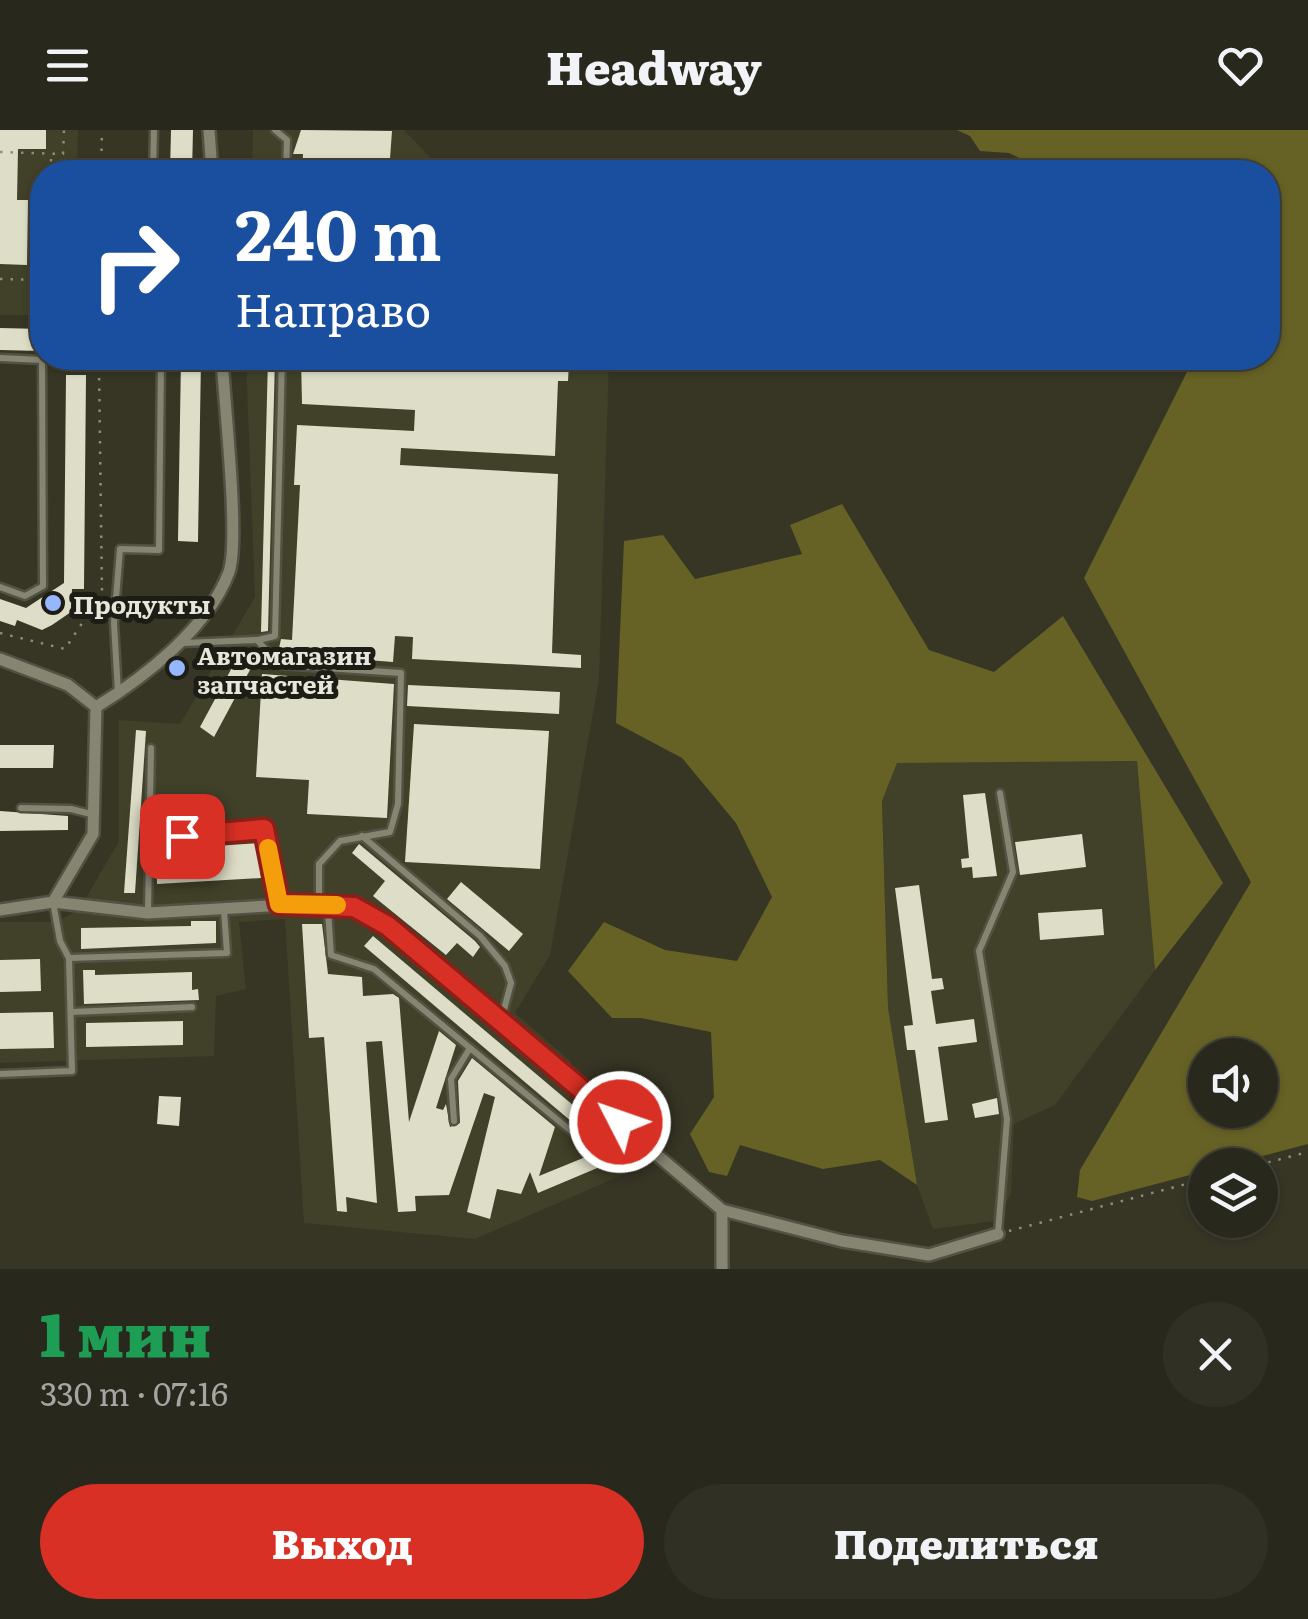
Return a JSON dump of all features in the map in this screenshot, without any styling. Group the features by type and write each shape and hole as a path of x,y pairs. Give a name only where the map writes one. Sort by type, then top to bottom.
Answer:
{"street":[{"path":"210,130 211,160"},
{"path":"96,708 203,618 230,570 222,370"},
{"path":"0,659 68,685 96,708"},
{"path":"53,902 86,849 96,816 96,708"},
{"path":"0,910 53,902 148,913 279,904 354,907 388,926 722,1210 842,1241 929,1255 998,1234"},
{"path":"722,1210 722,1269"}],"lane":[{"path":"153,160 154,130"},
{"path":"274,130 287,140 286,160"},
{"path":"0,358 30,359"},
{"path":"0,586 25,596 42,586 42,370"},
{"path":"118,693 114,623 120,549 160,550 160,370"},
{"path":"175,643 275,636 282,370"},
{"path":"257,640 280,664 401,674 398,804 390,832 340,841 319,864 319,903 328,911 332,955 374,969 593,1149"},
{"path":"148,913 150,748"},
{"path":"998,1234 1007,1119 980,951 994,908 1013,872 1000,793"},
{"path":"21,808 71,809 96,816"},
{"path":"148,836 264,829 279,904"},
{"path":"362,836 480,936 506,966 512,984 501,1021"},
{"path":"0,1074 72,1070 69,958 60,941 53,902"},
{"path":"69,958 226,953 224,910"},
{"path":"71,1012 192,1007"},
{"path":"454,1120 451,1079 470,1048"},
{"path":"929,1255 933,1269"}],"path":[{"path":"0,152 63,154 64,130"},
{"path":"101,160 102,130"},
{"path":"52,154 52,160"},
{"path":"0,279 30,280"},
{"path":"0,633 64,649 102,593 99,370"},
{"path":"1278,1160 1308,1152"},
{"path":"998,1234 1188,1184"}],"shaded area":[{"path":"0,130 78,130 77,160 30,160 30,315 0,315"},
{"path":"253,130 404,130 433,160 252,160"},
{"path":"957,130 1308,130 1308,1144 1278,1152 1278,1148 1188,1148 1188,1176 1092,1201 1077,1197 1080,1170 1251,882 1084,578 1188,370 1280,370 1280,160 1023,160 1009,153 980,151 970,136"},
{"path":"246,370 609,370 599,679 550,955 515,1013 568,1059 600,1103 661,1158 475,1239 304,1223 285,919 239,922 246,989 216,996 214,1056 0,1063 0,922 56,922 79,910 119,841 119,720 180,724 255,597"},
{"path":"842,504 929,650 994,672 1063,616 1223,883 1155,970 1137,761 897,763 882,801 888,1008 917,1185 880,1160 823,1169 740,1145 727,1176 709,1172 690,1134 714,1097 711,1032 641,1018 612,1018 568,971 604,922 665,950 737,961 772,897 736,823 682,758 616,723 624,541 663,535 695,579 802,554 790,525"},
{"path":"1137,761 1155,970 1055,1105 1014,1124 1011,1194 995,1221 933,1229 917,1185 888,1008 882,801 897,763"}],"building":[{"path":"0,130 46,130 46,149 18,149 17,200 28,200 27,265 0,264"},
{"path":"171,130 193,130 192,160 170,160"},
{"path":"301,130 392,131 390,160 303,160 303,154 293,154"},
{"path":"0,328 30,329 30,351 0,350"},
{"path":"181,370 201,370 198,542 178,541"},
{"path":"268,370 275,370 268,631 261,632"},
{"path":"301,370 569,370 568,381 558,381 555,456 401,448 400,465 558,474 552,653 581,655 581,668 412,659 413,637 395,636 393,662 278,653 281,639 292,640 300,485 294,485 297,425 414,431 415,410 302,404"},
{"path":"66,375 86,375 84,589 72,589 71,612 52,625 42,630 17,620 15,626 0,621 0,599 26,608 64,583"},
{"path":"242,649 257,657 214,737 200,727"},
{"path":"262,674 394,684 387,818 307,814 309,780 256,777"},
{"path":"408,685 560,692 559,714 407,706"},
{"path":"414,724 549,731 540,869 405,862"},
{"path":"136,730 146,731 135,893 124,893"},
{"path":"0,745 54,745 53,768 0,768"},
{"path":"985,793 997,876 973,878 972,867 962,868 961,859 969,858 963,795"},
{"path":"0,811 68,816 68,830 0,831"},
{"path":"1082,834 1086,867 1020,875 1015,842"},
{"path":"258,843 261,878 157,884 156,850"},
{"path":"359,844 475,941 480,947 473,957 457,943 446,955 373,896 385,881 352,853"},
{"path":"461,882 523,934 509,951 447,899"},
{"path":"919,885 932,979 942,978 944,989 931,991 936,1024 974,1019 977,1042 938,1047 948,1120 925,1123 915,1050 907,1050 904,1026 913,1025 895,888"},
{"path":"1102,909 1104,935 1040,940 1038,913"},
{"path":"191,921 216,921 216,943 81,949 81,928 191,926"},
{"path":"302,924 322,924 328,974 362,977 363,996 393,994 399,998 409,1122 439,1031 456,1045 436,1108 443,1110 446,1104 450,1127 460,1123 458,1081 472,1058 555,1127 539,1176 615,1145 621,1158 538,1193 530,1172 521,1194 497,1189 490,1219 467,1212 495,1097 484,1093 449,1195 415,1196 416,1211 398,1212 382,1041 366,1042 377,1203 346,1197 347,1212 337,1211 324,1037 309,1038"},
{"path":"373,936 606,1133 598,1144 364,946"},
{"path":"40,959 41,991 0,992 0,960"},
{"path":"83,970 95,970 95,975 192,972 192,990 198,989 199,1000 84,1004"},
{"path":"53,1012 54,1048 0,1049 0,1013"},
{"path":"183,1021 183,1045 86,1047 86,1023"},
{"path":"159,1096 181,1097 179,1126 157,1124"},
{"path":"997,1098 999,1114 975,1118 972,1104"}],"slow traffic":[{"path":"268,848 279,904 337,905"}],"place":[{"name":"Продукты","path":"53,603"},
{"name":"Автомагазин запчастей","path":"177,668"}],"route":[{"path":"182,836 264,829 279,904 354,907 388,926 620,1122"}]}
